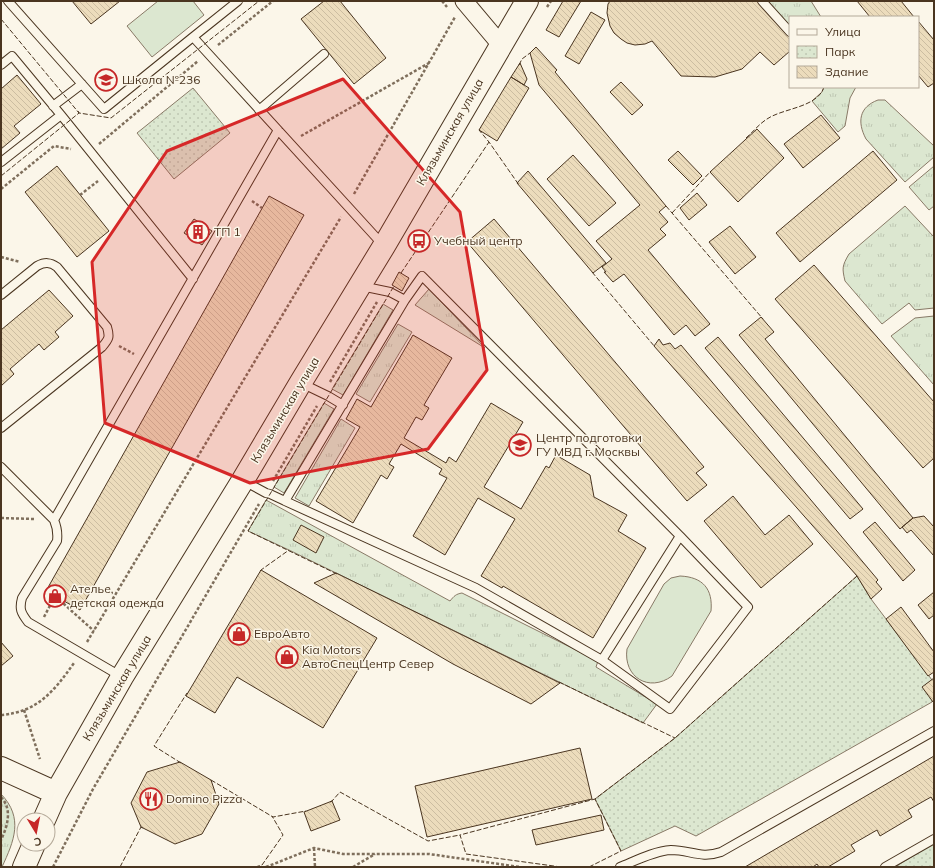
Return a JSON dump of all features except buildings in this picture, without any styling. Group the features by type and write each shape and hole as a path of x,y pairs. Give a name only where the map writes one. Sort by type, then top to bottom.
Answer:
{"street":[{"path":"464,1 501,45"},
{"name":"Клязьминская улица","path":"48,812 56,793 122,677 384,246 501,45 537,4"},
{"path":"1,768 56,793"},
{"path":"24,867 31,852"}],"lane":[{"path":"8,1 104,108 238,1"},
{"path":"762,1 789,31"},
{"path":"193,37 384,246"},
{"path":"260,110 324,54"},
{"path":"1,64 12,56 193,279"},
{"path":"53,106 82,84"},
{"path":"1,162 60,115"},
{"path":"54,520 278,130"},
{"path":"1,295 37,266 44,263 51,263 57,267 107,327 109,334 108,341 102,347 1,428"},
{"path":"243,480 285,502 476,588 602,660 670,709 748,607 680,536 422,276 405,300 285,502"},
{"path":"360,286 390,292 405,300"},
{"path":"301,382 343,405"},
{"path":"1,467 54,520 57,527 57,541 22,598 20,607 23,615 28,622 80,654 122,677"},
{"path":"602,660 680,536"},
{"path":"620,867 665,850 702,855 721,852 934,731"},
{"path":"885,867 934,839"}],"path":[{"path":"1,189 54,146 90,151 273,1"},
{"path":"537,4 551,1"},
{"path":"1,715 27,709 45,698 60,682 80,654 347,206 455,18"},
{"path":"290,143 429,63"},
{"path":"80,195 108,173"},
{"path":"53,867 93,789 383,291"},
{"path":"108,341 146,360"},
{"path":"1,518 54,520"},
{"path":"38,628 55,596 94,631"},
{"path":"24,710 40,759"},
{"path":"1,797 6,805 8,814 7,826 1,840"},
{"path":"314,848 316,867"},
{"path":"266,867 314,848 343,854 429,854 520,867"},
{"path":"353,867 376,854"}],"highlighted area":[{"path":"343,79 460,212 487,370 428,449 250,483 105,423 92,262 167,151"}],"green space":[{"path":"158,1 193,1 204,15 152,57 127,26"},
{"path":"764,1 811,1 820,16 789,16 789,29"},
{"path":"193,88 230,133 174,179 137,133"},
{"path":"824,88 855,88 850,98 845,126 838,132 812,101 822,92"},
{"path":"878,100 885,100 934,146 934,157 905,182 866,139 861,127 863,111"},
{"path":"934,166 934,206 929,210 909,187"},
{"path":"905,206 934,237 934,308 915,310 909,303 882,324 845,281 843,267 849,254"},
{"path":"429,289 485,348 415,305"},
{"path":"383,304 393,310 343,395 332,389"},
{"path":"934,316 934,385 891,336 915,318"},
{"path":"398,324 412,332 370,402 356,394"},
{"path":"324,403 334,409 284,493 274,487"},
{"path":"341,419 355,428 309,506 295,498"},
{"path":"266,500 450,601 458,594 462,593 598,661 596,667 657,704 643,723 248,531"},
{"path":"680,576 695,579 705,586 710,596 711,611 672,676 655,683 647,682 639,679 633,674 627,659 627,649 664,584 671,578"},
{"path":"857,576 871,599 932,680 932,702 696,836 675,826 621,851 595,799 675,738"},
{"path":"1,794 13,812 15,821 13,839 2,867 1,867"},
{"path":"934,843 934,867 895,867"}],"fence":[{"path":"1,19 79,113 111,118 259,1"},
{"path":"519,65 522,59 530,53"},
{"path":"746,138 767,119 807,103 820,94 823,88"},
{"path":"1,176 79,113 78,111"},
{"path":"480,130 519,185"},
{"path":"401,273 489,142"},
{"path":"672,213 711,171"},
{"path":"666,206 763,319"},
{"path":"592,272 655,347"},
{"path":"337,574 248,531 394,286"},
{"path":"260,571 289,550"},
{"path":"561,867 466,854 460,835 595,799 675,738 857,576 855,574"},
{"path":"559,682 675,738"},
{"path":"181,763 154,746 187,693"},
{"path":"211,780 273,817 306,811"},
{"path":"330,802 340,792 428,841 460,835"},
{"path":"589,867 621,851 595,799"},
{"path":"255,867 262,865 283,835 272,816"},
{"path":"120,867 141,827 143,828"}],"place":[{"name":"Школа №236","path":"106,80"},
{"name":"ТП 1","path":"198,232"},
{"name":"Учебный центр","path":"419,241"},
{"name":"Центр подготовки ГУ МВД г. Москвы","path":"520,445"},
{"name":"Ателье, детская одежда","path":"55,596"},
{"name":"ЕвроАвто","path":"239,634"},
{"name":"Kia Motors АвтоСпецЦентр Север","path":"287,657"},
{"name":"Domino Pizza","path":"151,799"}]}
